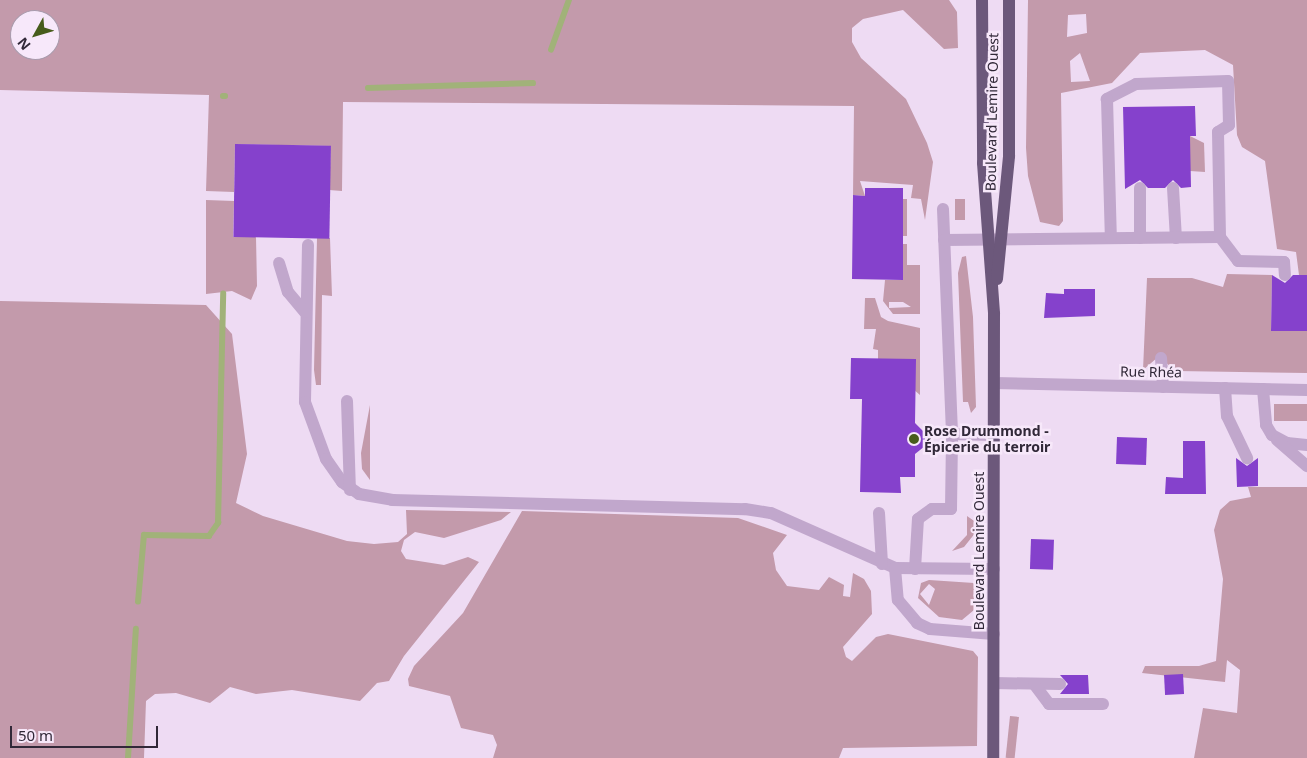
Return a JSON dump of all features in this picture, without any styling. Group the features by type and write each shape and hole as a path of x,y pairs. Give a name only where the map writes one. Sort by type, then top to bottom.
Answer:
{"main road":[{"name":"Boulevard Lemire Ouest","path":"982,0 983,163 995,237"},
{"name":"Boulevard Lemire Ouest","path":"993,758 995,237 1009,156 1009,0"}],"street":[{"path":"1111,238 1107,99 1136,84 1228,81 1230,125 1218,132 1220,237 1238,261 1284,262 1285,275"},
{"path":"1140,188 1140,238"},
{"path":"1173,188 1176,238"},
{"path":"915,569 914,536 918,519 932,509 951,509 952,434 943,209"},
{"path":"944,240 995,237 1220,237"},
{"path":"308,246 305,402 326,459 350,490 392,500 745,509 800,525 888,566 915,569 994,569"},
{"path":"280,264 288,292 306,312"},
{"path":"1161,358 1163,387"},
{"name":"Rue Rhéa","path":"994,383 1307,390"},
{"path":"1225,388 1231,426 1247,458"},
{"path":"1263,389 1266,425 1272,435 1307,466"},
{"path":"347,401 350,490"},
{"path":"952,434 994,435"},
{"path":"1272,435 1287,443 1307,445"},
{"path":"879,513 888,566 898,600 917,623 930,629 994,634"},
{"path":"994,683 1060,684"},
{"path":"1034,684 1049,704 1103,704"}],"shaded area":[{"path":"0,0 949,0 957,12 958,48 944,49 903,10 863,19 852,28 852,42 861,58 906,99 927,143 933,162 925,220 921,199 911,198 913,185 860,181 865,196 853,195 854,106 343,102 342,191 329,190 331,146 235,144 234,192 206,191 209,95 0,90"},
{"path":"1028,0 1307,0 1307,275 1299,275 1296,252 1277,249 1265,161 1242,147 1237,135 1233,65 1205,50 1140,53 1112,83 1061,93 1063,221 1059,226 1040,222 1028,176 1026,148","holes":["1086,14 1087,33 1067,37 1068,15","1080,53 1090,81 1071,82 1070,61"]},
{"path":"1190,136 1204,143 1205,172 1190,171"},
{"path":"903,199 907,199 907,236 903,236"},
{"path":"955,199 965,199 965,220 955,220"},
{"path":"206,200 234,201 233,237 256,237 257,286 251,300 232,291 206,294"},
{"path":"317,238 330,238 332,296 322,295 321,385 316,385 314,370"},
{"path":"903,244 907,244 907,265 920,265 920,314 893,314 883,301 885,280 903,280","holes":["889,302 903,302 911,307 889,308"]},
{"path":"966,256 973,317 976,407 971,413 968,402 963,402 958,273 962,257"},
{"path":"1227,274 1272,275 1271,331 1307,331 1307,373 1177,371 1158,357 1143,370 1147,278 1192,278 1223,287"},
{"path":"865,298 875,298 881,317 888,321 920,328 920,395 878,359 878,350 873,349 876,329 864,329"},
{"path":"0,301 206,305 232,334 247,454 236,503 263,516 347,541 374,544 398,542 407,534 406,510 511,512 501,520 444,538 415,532 404,540 401,551 406,559 444,565 468,557 479,562 404,656 389,681 377,683 360,701 292,690 256,694 230,687 210,703 176,693 155,694 146,701 144,758 0,758"},
{"path":"1274,404 1307,404 1307,421 1274,421"},
{"path":"370,405 370,480 362,469 361,453"},
{"path":"1248,487 1307,487 1307,758 1194,758 1203,708 1237,713 1240,670 1227,660 1225,682 1142,673 1145,666 1199,666 1216,661 1223,579 1214,530 1220,510 1230,501 1251,497"},
{"path":"522,511 738,518 787,535 773,553 776,570 787,586 819,590 829,577 844,585 843,596 850,597 853,573 864,579 871,591 872,614 843,647 846,657 852,661 876,637 888,634 973,651 978,657 977,746 843,748 839,758 493,758 497,745 493,735 461,728 450,696 409,686 408,679 414,666 463,613"},
{"path":"967,516 977,523 976,532 964,547 952,551 967,535"},
{"path":"929,580 974,583 974,610 962,620 939,617 918,598 921,583","holes":["929,584 935,589 929,605 920,594"]},
{"path":"1010,716 1019,717 1015,758 1006,758"}],"building":[{"path":"1195,106 1196,136 1190,136 1191,187 1181,188 1173,180 1165,188 1148,188 1140,180 1125,189 1123,107"},
{"path":"235,144 331,146 329,239 233,237"},
{"path":"865,188 903,188 903,280 852,279 853,195 865,196"},
{"path":"1272,275 1285,283 1293,275 1307,275 1307,331 1271,331"},
{"path":"1064,289 1095,289 1095,316 1044,318 1046,293 1064,294"},
{"path":"851,358 916,359 915,423 925,433 925,446 915,454 915,477 900,477 901,493 860,492 862,399 850,399"},
{"path":"1117,437 1147,438 1146,465 1116,464"},
{"path":"1183,441 1205,441 1206,494 1165,494 1166,477 1183,478"},
{"path":"1236,458 1247,466 1258,458 1258,486 1237,487"},
{"path":"1031,539 1054,540 1053,570 1030,569"},
{"path":"1183,674 1184,694 1165,695 1164,675"},
{"path":"1060,675 1088,675 1089,694 1060,694 1068,684"}],"waterway":[{"path":"551,50 569,0"},
{"path":"368,88 533,83"},
{"path":"138,602 144,535 209,536 218,523 223,294"},
{"path":"128,758 136,629"}],"place":[{"name":"Rose Drummond - Épicerie du terroir","path":"914,439"}]}
